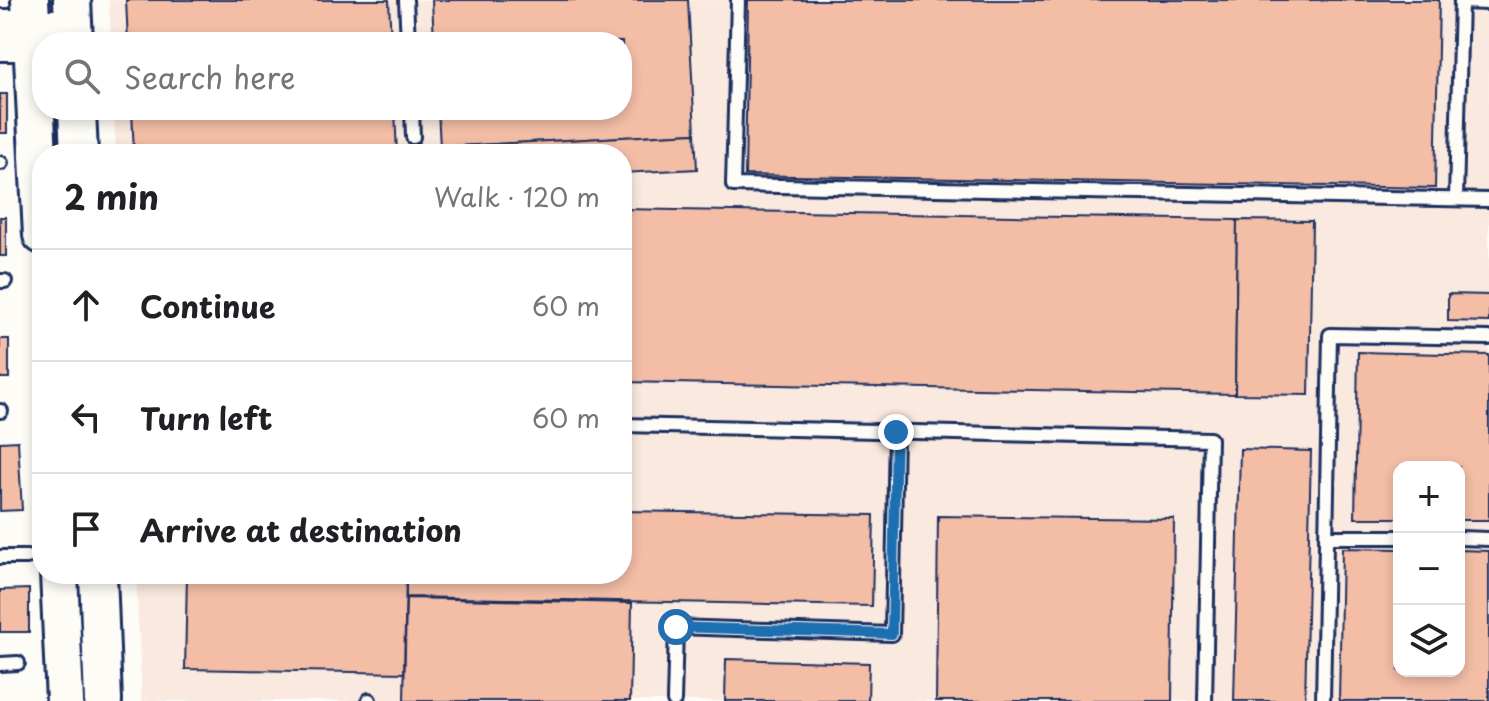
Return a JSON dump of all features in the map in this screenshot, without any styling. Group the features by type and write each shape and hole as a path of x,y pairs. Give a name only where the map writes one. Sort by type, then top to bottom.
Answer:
{"main road":[{"path":"23,31 34,144"},
{"path":"77,120 79,144"},
{"path":"46,584 65,701"},
{"path":"98,584 103,701"}],"street":[{"path":"23,31 73,22"}],"lane":[{"path":"406,0 408,32"},
{"path":"738,0 733,185 1489,200"},
{"path":"1456,199 1461,1 1489,3"},
{"path":"412,120 413,137"},
{"path":"1323,701 1330,335 1489,338"},
{"path":"632,425 1210,439 1205,701"},
{"path":"674,701 676,627 892,634 896,432"},
{"path":"1326,537 1393,537"},
{"path":"1465,538 1489,539"},
{"path":"0,557 32,564"},
{"path":"0,664 18,663"}],"shaded area":[{"path":"109,0 1489,0 1489,701 142,701 136,584 632,584 632,144 116,144 114,120 632,120 632,32 111,32"}],"building":[{"path":"126,0 389,0 391,32 128,32"},
{"path":"432,0 688,0 695,133 440,144 439,120 632,120 632,32 434,32"},
{"path":"748,0 1439,0 1435,188 745,175"},
{"path":"0,94 7,94 7,133 0,133"},
{"path":"132,120 395,120 397,144 134,144"},
{"path":"695,133 697,169 632,172 632,144 495,144"},
{"path":"632,209 1237,220 1235,394 632,382"},
{"path":"0,217 6,217 6,256 0,256"},
{"path":"1237,220 1312,221 1309,395 1235,394"},
{"path":"1448,294 1489,295 1489,322 1448,321"},
{"path":"0,339 9,339 9,378 0,378"},
{"path":"1358,352 1489,355 1489,520 1465,520 1465,461 1393,461 1393,518 1355,518"},
{"path":"18,441 22,510 0,511 0,442"},
{"path":"1240,449 1311,451 1305,701 1234,701"},
{"path":"632,511 874,515 872,606 406,597 406,584 632,584"},
{"path":"938,516 1174,519 1172,701 936,701"},
{"path":"1342,548 1393,549 1393,677 1465,677 1465,550 1489,551 1489,701 1339,701"},
{"path":"187,584 406,584 404,673 185,669"},
{"path":"29,589 29,632 0,632 0,590"},
{"path":"406,598 632,603 630,701 404,701"},
{"path":"726,659 869,663 868,701 725,701"}],"route":[{"path":"676,627 892,634 896,432"}]}
